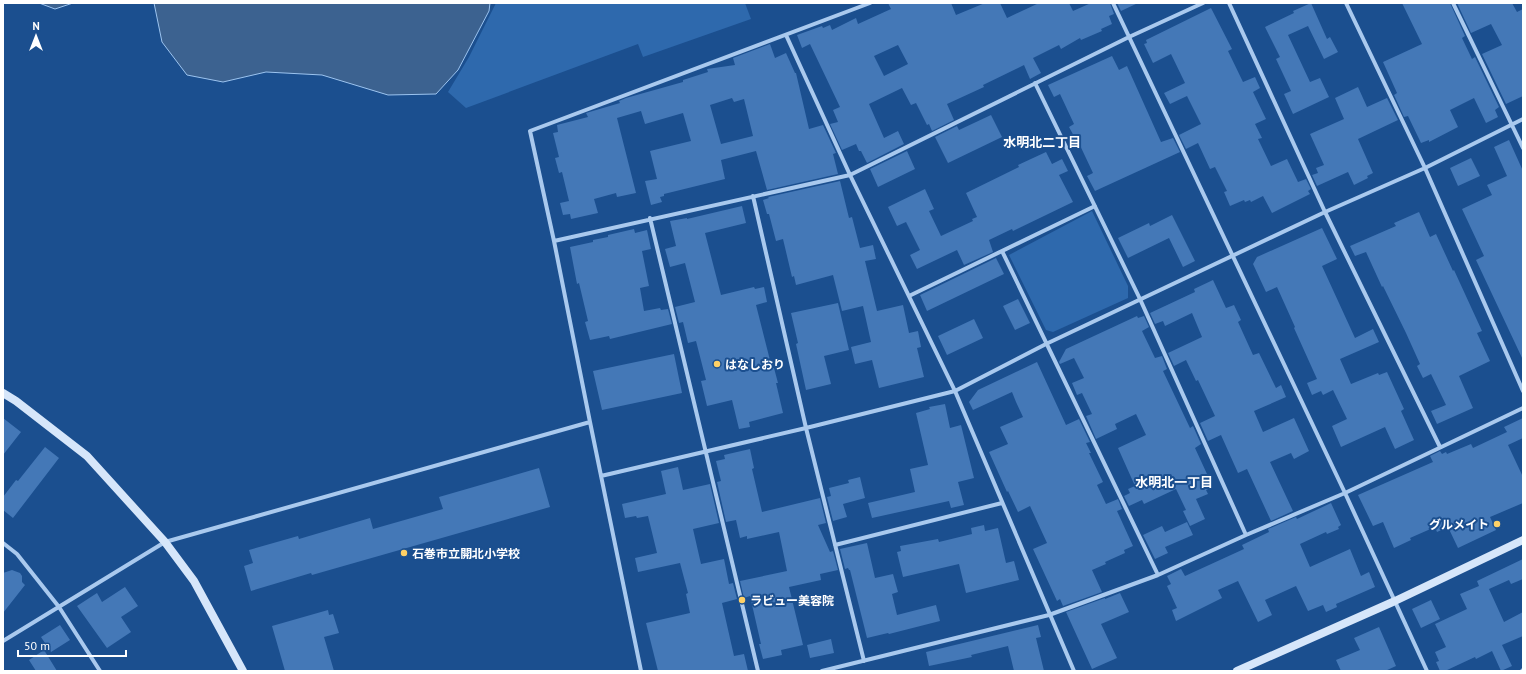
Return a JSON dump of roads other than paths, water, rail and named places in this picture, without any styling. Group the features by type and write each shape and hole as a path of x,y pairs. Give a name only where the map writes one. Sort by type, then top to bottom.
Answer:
{"street":[{"path":"641,671 554,241 530,131 870,3"},
{"path":"1113,3 1345,493 1427,671"},
{"path":"554,241 650,218 850,175 1129,37 1203,3"},
{"path":"1229,3 1325,212 1440,448"},
{"path":"1346,3 1425,168 1523,391"},
{"path":"1453,3 1523,148"},
{"path":"786,35 850,175 955,391 1049,616 1074,671"},
{"path":"1035,83 1140,300 1246,535"},
{"path":"601,476 955,391 1046,344 1325,212 1425,168 1523,119"},
{"path":"752,196 806,428 864,661"},
{"path":"909,296 1095,206"},
{"path":"650,218 758,671"},
{"path":"1002,251 1158,575"},
{"path":"3,393 16,401 87,456 165,542 194,581 243,671"},
{"path":"822,671 1049,616 1158,575 1246,535 1345,493 1523,408"},
{"path":"3,642 165,542 590,422"},
{"path":"835,545 1002,503"},
{"path":"1237,671 1395,601 1523,540"},
{"path":"3,543 17,554 59,607 100,671"}],"place":[{"name":"はなしおり","path":"717,364"},
{"name":"グルメイト","path":"1497,524"},
{"name":"石巻市立開北小学校","path":"404,553"},
{"name":"ラビュー美容院","path":"742,600"}],"district":[{"name":"水明北二丁目","path":"1042,142"},
{"name":"水明北一丁目","path":"1174,482"}]}
